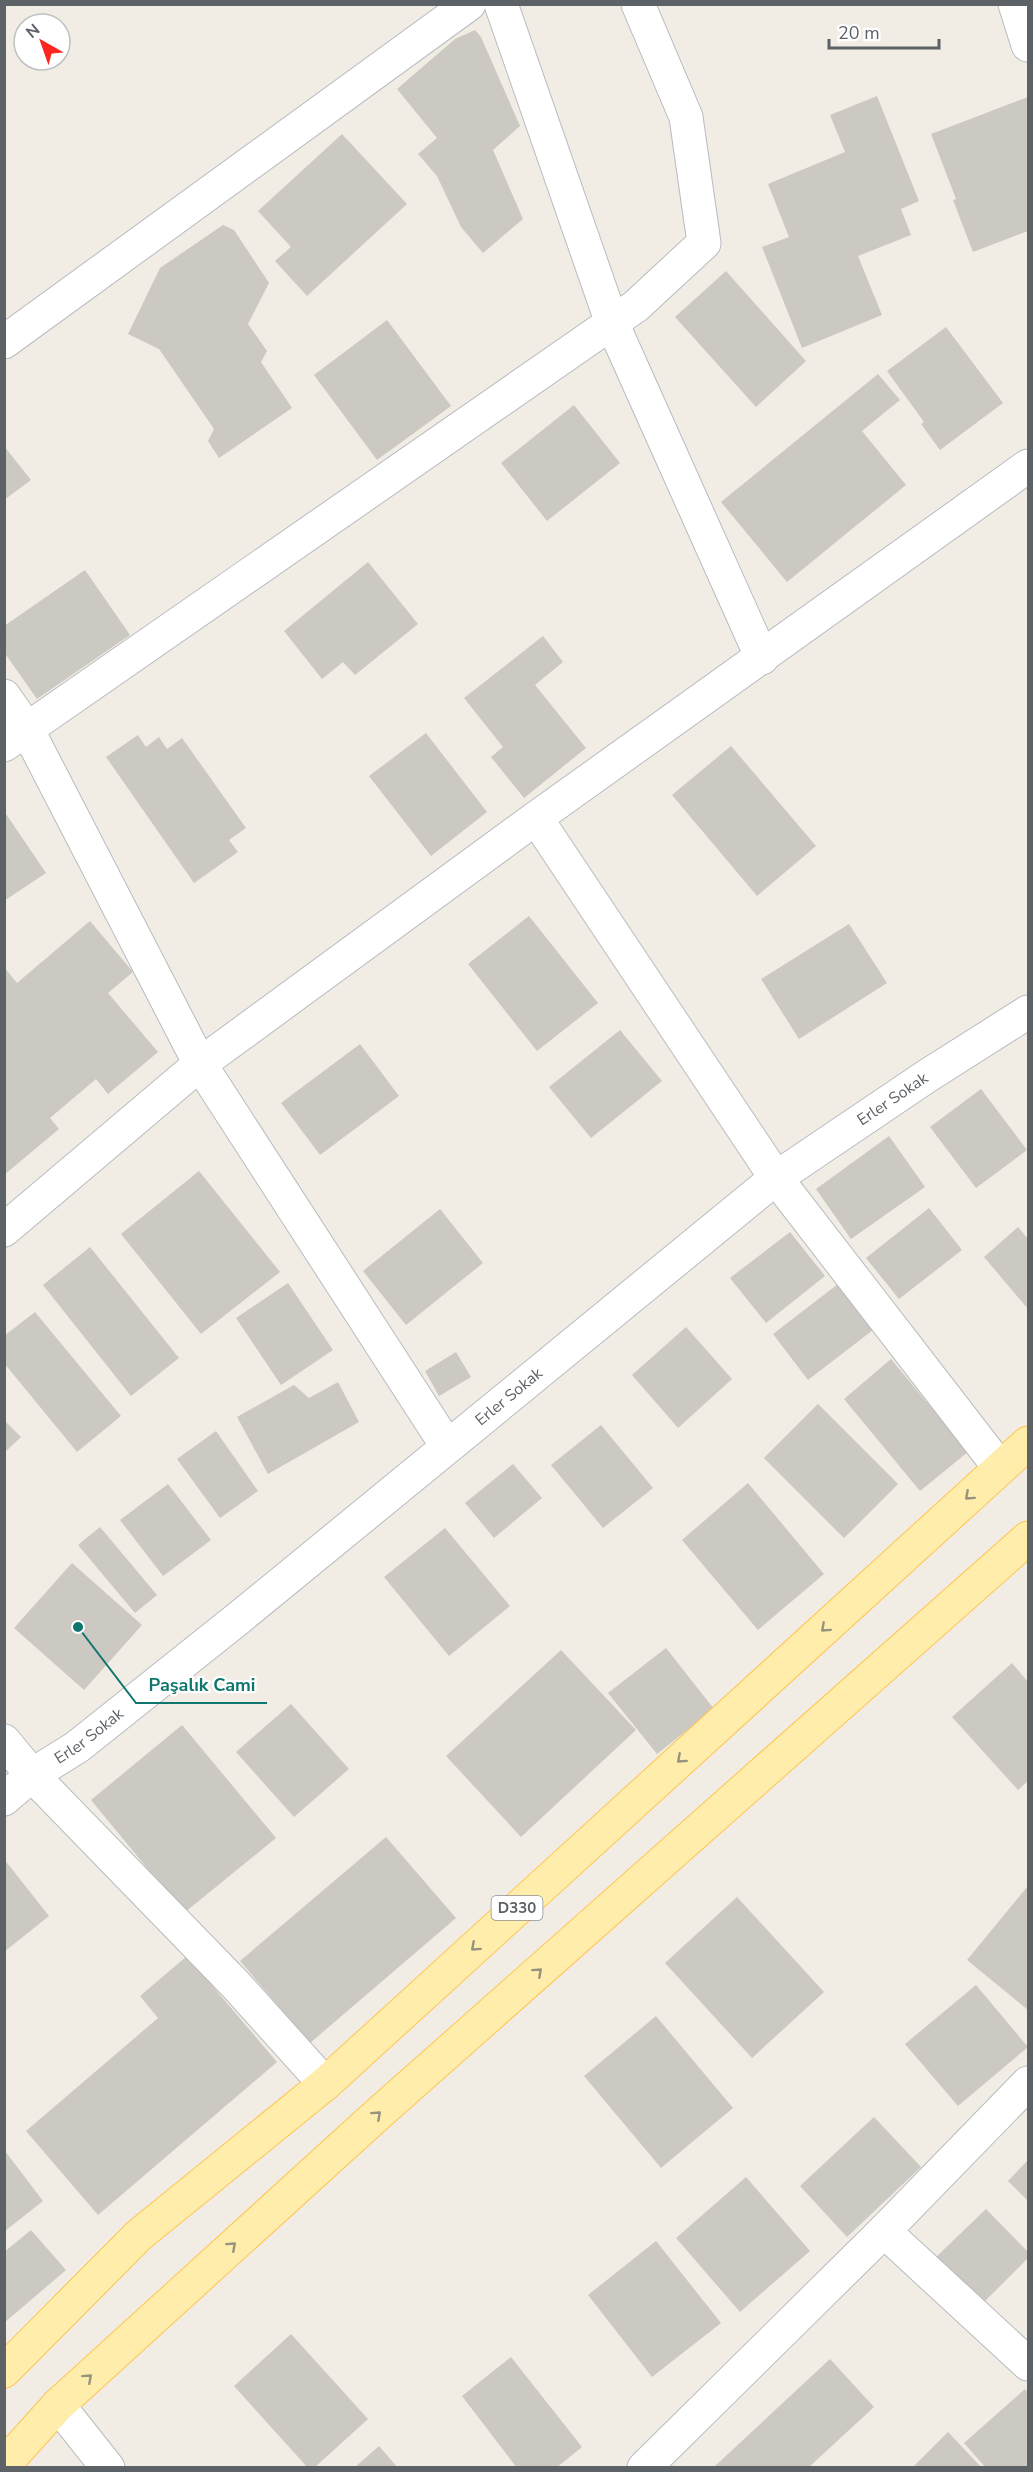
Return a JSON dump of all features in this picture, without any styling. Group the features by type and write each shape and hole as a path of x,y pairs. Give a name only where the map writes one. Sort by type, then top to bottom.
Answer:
{"main road":[{"name":"D330","path":"4,2371 140,2235 325,2084 1029,1443"},
{"path":"4,2465 58,2405 387,2106 1029,1538"}],"street":[{"path":"4,342 469,4"},
{"path":"501,4 612,323 762,658"},
{"path":"16,737 636,306 704,243 686,117 638,4"},
{"path":"1015,4 1029,45"},
{"path":"4,1230 200,1064 536,818 1029,466"},
{"path":"4,696 16,737 200,1064 447,1446"},
{"path":"536,818 776,1178 1000,1468"},
{"name":"Erler Sokak","path":"4,1799 32,1775 77,1747 240,1617 776,1178 927,1076 1029,1012"},
{"path":"4,1741 32,1775 236,1985 325,2084"},
{"path":"644,2468 884,2231 1029,2083"},
{"path":"884,2231 1029,2364"},
{"path":"58,2405 108,2468"}],"building":[{"path":"475,30 481,37 520,126 493,150 523,219 483,253 461,227 437,176 418,154 437,138 397,89 455,39"},
{"path":"877,96 919,201 901,209 911,235 858,256 882,315 802,348 762,247 789,237 768,184 845,152 830,115"},
{"path":"1028,97 1028,231 973,252 931,134"},
{"path":"342,134 407,204 307,296 275,261 291,247 258,211"},
{"path":"223,225 234,230 269,283 248,324 267,351 261,362 292,408 219,458 208,441 214,429 159,349 128,334 160,268"},
{"path":"726,271 806,361 756,407 675,317"},
{"path":"387,320 451,406 377,460 314,375"},
{"path":"946,327 1003,403 940,450 921,424 924,422 887,371"},
{"path":"878,374 900,400 862,431 906,485 787,582 721,502"},
{"path":"574,405 620,463 547,521 501,463"},
{"path":"4,446 31,480 4,500"},
{"path":"368,562 418,624 355,675 343,662 322,679 284,631"},
{"path":"85,570 130,635 37,699 4,652 4,626"},
{"path":"543,636 563,662 535,685 586,748 524,798 491,757 503,747 464,698"},
{"path":"426,733 487,812 431,856 369,776"},
{"path":"138,735 146,747 159,737 167,749 182,738 246,828 229,840 238,852 194,883 106,757"},
{"path":"731,746 816,846 757,896 672,795"},
{"path":"4,811 46,873 4,901"},
{"path":"529,916 598,1003 537,1051 468,964"},
{"path":"90,921 133,972 108,993 158,1052 108,1094 96,1079 50,1118 59,1129 4,1175 4,967 17,983"},
{"path":"849,924 887,983 799,1039 761,979"},
{"path":"620,1030 662,1081 591,1138 549,1087"},
{"path":"360,1044 399,1096 320,1155 281,1103"},
{"path":"981,1089 1027,1150 976,1188 930,1127"},
{"path":"889,1136 925,1187 851,1239 816,1189"},
{"path":"199,1171 280,1272 201,1334 121,1234"},
{"path":"929,1208 962,1250 899,1299 866,1258"},
{"path":"440,1209 483,1263 406,1325 363,1271"},
{"path":"1018,1227 1028,1239 1028,1309 984,1257"},
{"path":"790,1232 825,1276 766,1323 730,1278"},
{"path":"90,1247 179,1358 131,1396 43,1285"},
{"path":"288,1283 333,1350 281,1385 236,1318"},
{"path":"838,1284 873,1330 808,1380 773,1334"},
{"path":"35,1312 121,1416 77,1452 4,1363 4,1336"},
{"path":"686,1327 732,1379 678,1428 632,1375"},
{"path":"456,1352 471,1377 439,1396 425,1371"},
{"path":"891,1359 968,1452 920,1491 844,1399"},
{"path":"338,1382 359,1422 268,1474 237,1417 294,1385 309,1398"},
{"path":"818,1404 898,1484 844,1538 764,1458"},
{"path":"4,1420 21,1437 4,1453"},
{"path":"601,1425 653,1488 603,1528 551,1465"},
{"path":"216,1431 258,1491 220,1518 177,1459"},
{"path":"513,1464 542,1498 494,1538 465,1503"},
{"path":"748,1483 824,1574 758,1630 682,1540"},
{"path":"168,1484 211,1540 163,1576 120,1520"},
{"path":"100,1527 157,1595 135,1613 78,1545"},
{"path":"445,1528 510,1606 449,1656 384,1577"},
{"path":"72,1563 142,1625 84,1690 14,1628"},
{"path":"666,1648 714,1709 657,1754 608,1693"},
{"path":"561,1650 636,1730 521,1837 446,1756"},
{"path":"1012,1663 1028,1682 1028,1781 1018,1790 952,1717"},
{"path":"291,1704 349,1769 294,1817 236,1752"},
{"path":"182,1725 276,1838 184,1913 91,1800"},
{"path":"386,1837 456,1918 310,2043 240,1961"},
{"path":"4,1859 49,1916 4,1952"},
{"path":"1028,1888 1028,2010 967,1960"},
{"path":"737,1897 824,1992 752,2058 665,1963"},
{"path":"187,1956 277,2062 98,2215 26,2131 158,2018 140,1996"},
{"path":"976,1985 1028,2047 958,2106 905,2044"},
{"path":"656,2016 733,2108 661,2168 584,2076"},
{"path":"874,2117 921,2167 847,2237 800,2186"},
{"path":"5,2151 43,2201 5,2231"},
{"path":"1028,2160 1028,2201 1008,2181"},
{"path":"746,2177 810,2251 740,2312 676,2238"},
{"path":"986,2209 1028,2252 1028,2258 980,2306 934,2259"},
{"path":"31,2230 66,2270 4,2323 4,2252"},
{"path":"656,2241 721,2323 652,2377 588,2295"},
{"path":"291,2334 368,2419 314,2468 308,2468 234,2386"},
{"path":"511,2357 582,2447 556,2468 517,2468 462,2396"},
{"path":"830,2359 874,2407 808,2468 713,2468"},
{"path":"1025,2389 1028,2393 1028,2468 986,2468 964,2443"},
{"path":"948,2432 982,2468 912,2468"},
{"path":"379,2446 398,2468 354,2468"}],"place":[{"name":"Paşalık Cami","path":"78,1627"}]}
